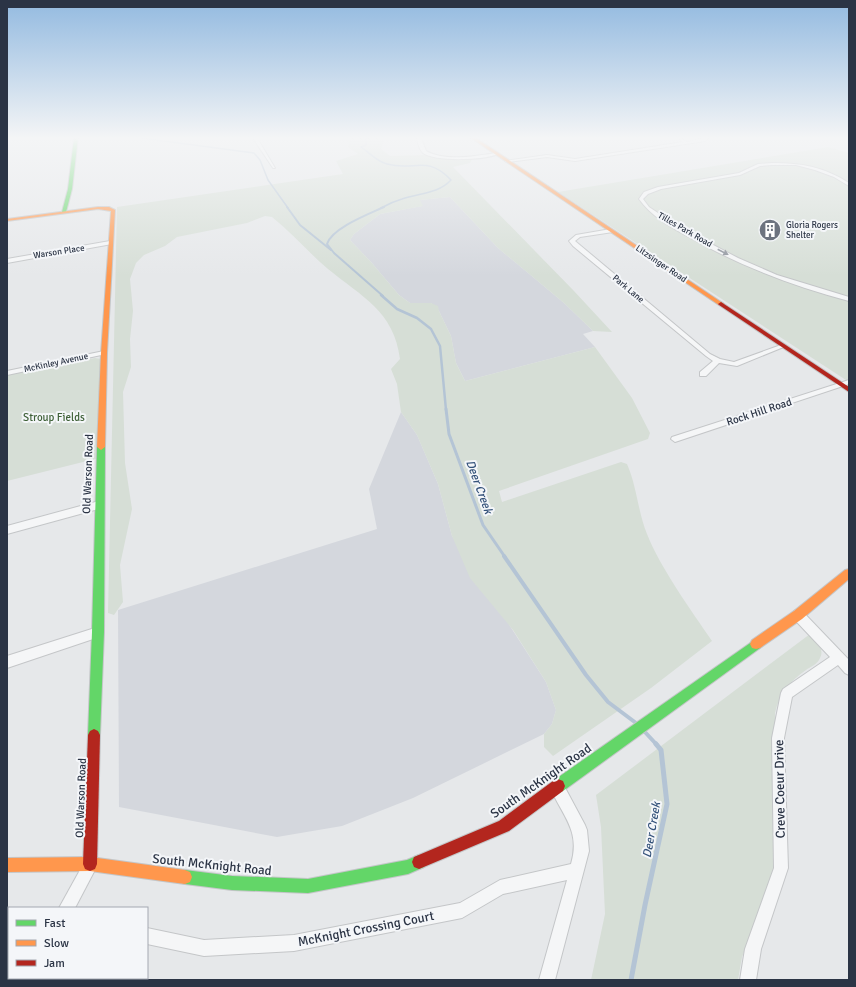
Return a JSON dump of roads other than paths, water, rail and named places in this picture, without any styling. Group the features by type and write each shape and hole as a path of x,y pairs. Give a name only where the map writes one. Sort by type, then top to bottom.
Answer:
{"street":[{"path":"7,220 64,212 71,184"},
{"name":"Litzsinger Road","path":"541,184 783,346 847,386"},
{"name":"Tilles Park Road","path":"683,184 660,188 646,193 641,199 646,206 664,220 749,265 777,277 849,299"},
{"name":"Old Warson Road","path":"64,212 103,207 112,209 104,353 99,505 98,632 90,864"},
{"name":"Park Lane","path":"611,231 578,236 569,239 708,355 718,361 735,364 783,346"},
{"name":"Warson Place","path":"7,261 110,243"},
{"name":"McKinley Avenue","path":"7,373 104,353"},
{"path":"703,374 718,361"},
{"name":"Rock Hill Road","path":"675,439 847,386"},
{"path":"7,530 99,505"},
{"name":"South McKnight Road","path":"7,865 90,864 232,883 308,886 408,867 504,826 663,710 798,615 849,573"},
{"path":"798,615 849,669"},
{"path":"7,662 98,632"},
{"name":"Creve Coeur Drive","path":"748,980 754,949 781,868 778,738 788,693 839,658"},
{"path":"548,980 582,851 580,830 557,787"},
{"path":"68,907 90,864"},
{"name":"McKnight Crossing Court","path":"148,936 204,948 294,943 462,910 500,887 577,870"}],"waterway":[{"path":"271,184 288,208"},
{"name":"Deer Creek","path":"381,208 408,197 434,191 447,184"},
{"path":"287,207 300,225 331,250"},
{"name":"Deer Creek","path":"383,296 334,253 327,244 330,238 343,227 384,207"},
{"name":"Deer Creek","path":"381,295 397,309 417,318 431,329 440,346 446,410"},
{"name":"Deer Creek","path":"446,409 449,434 483,525 505,557"},
{"name":"Deer Creek","path":"504,556 586,675 608,702 636,723"},
{"name":"Deer Creek","path":"644,731 657,745"},
{"name":"Deer Creek","path":"631,980 645,905 667,804 661,750 656,744"}],"place":[{"name":"Gloria Rogers Shelter","path":"770,230"}],"park label":[{"name":"Stroup Fields","path":"54,417"}]}
